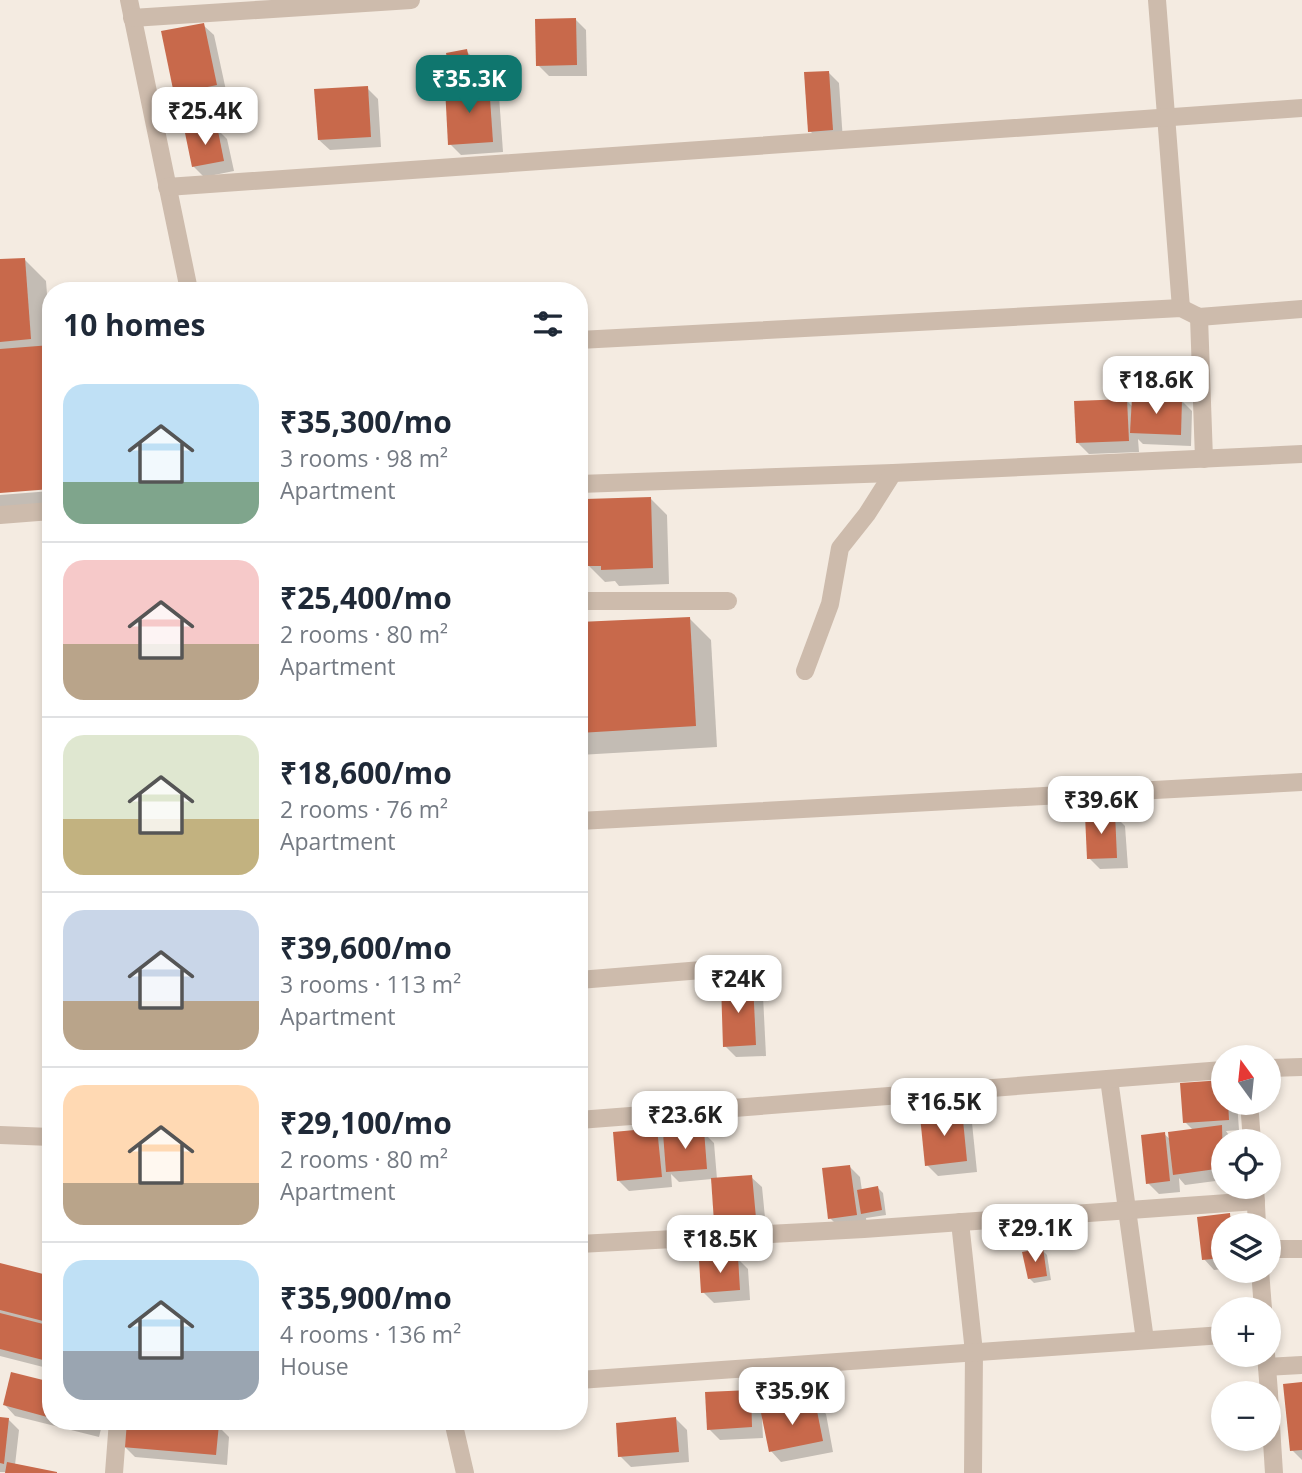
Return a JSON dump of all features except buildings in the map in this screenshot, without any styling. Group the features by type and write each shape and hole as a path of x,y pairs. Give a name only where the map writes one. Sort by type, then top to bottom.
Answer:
{"street":[{"path":"129,0 186,282"},
{"path":"132,18 411,0"},
{"path":"1157,0 1181,308"},
{"path":"167,187 1302,108"},
{"path":"588,340 1181,308 1199,317 1302,309"},
{"path":"1199,317 1204,459"},
{"path":"588,484 1302,454"},
{"path":"805,671 830,604 840,548 867,514 893,473"},
{"path":"0,515 42,512"},
{"path":"588,601 728,601"},
{"path":"588,821 1302,782"},
{"path":"588,979 751,966"},
{"path":"1281,1068 1302,1067"},
{"path":"588,1119 1211,1071"},
{"path":"1109,1079 1145,1340"},
{"path":"0,1135 42,1137"},
{"path":"588,1244 960,1223 1127,1211 1217,1199"},
{"path":"960,1223 974,1352 973,1473"},
{"path":"1281,1249 1302,1249"},
{"path":"588,1379 1211,1336"},
{"path":"1281,1363 1302,1365"},
{"path":"114,1473 117,1430"},
{"path":"455,1430 465,1473"},
{"path":"1273,1451 1274,1473"}]}
